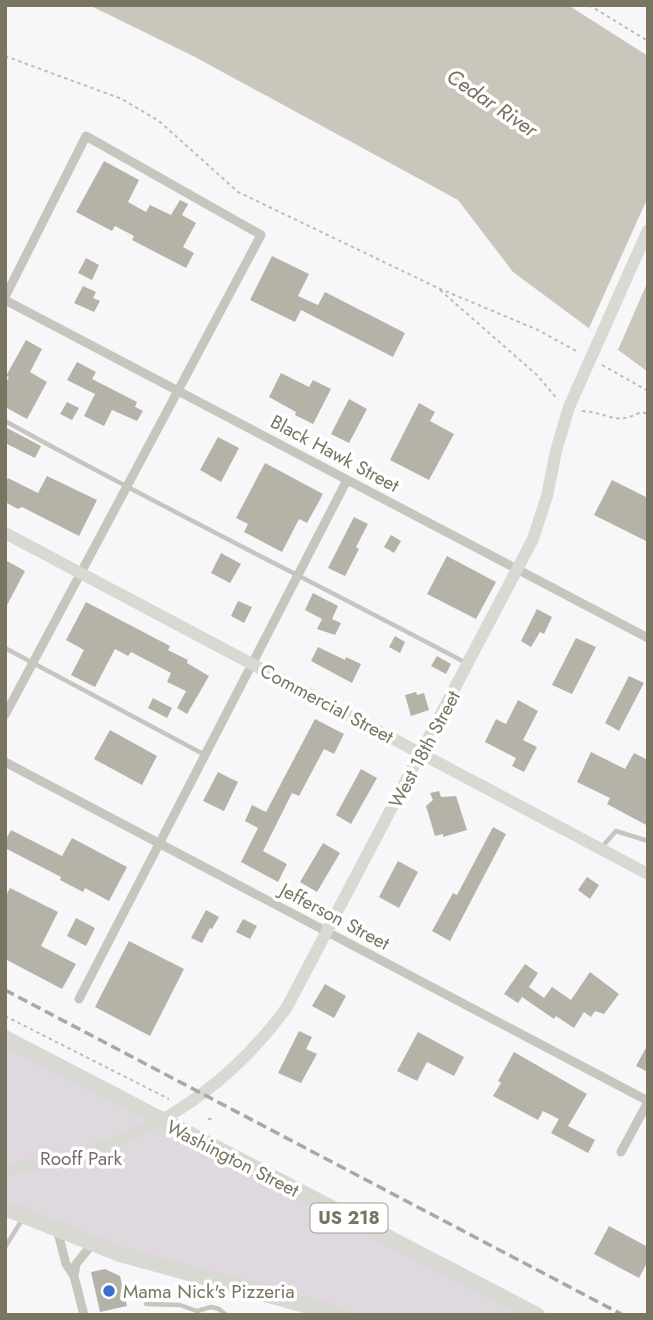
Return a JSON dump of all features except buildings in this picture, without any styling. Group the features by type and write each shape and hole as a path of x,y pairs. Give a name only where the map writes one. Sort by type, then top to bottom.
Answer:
{"highway":[{"name":"Washington Street","path":"5,1038 537,1315"},
{"path":"5,1208 120,1254 341,1315"}],"main road":[{"name":"West 18th Street","path":"5,1171 100,1147 162,1121 219,1081 273,1026 298,989 538,527 569,407 648,230"},
{"name":"Commercial Street","path":"5,533 648,874"}],"street":[{"path":"5,298 86,136 261,235 5,715"},
{"name":"Black Hawk Street","path":"5,298 648,638"},
{"path":"79,999 347,480"},
{"name":"Jefferson Street","path":"5,762 648,1101"},
{"path":"621,1152 648,1101"},
{"path":"57,1229 66,1264 74,1276 84,1315"},
{"path":"74,1276 76,1264 93,1243"}],"lane":[{"path":"5,421 126,488 469,664"},
{"path":"5,648 205,755"},
{"path":"600,848 617,831 648,841"},
{"path":"6,1246 25,1217"},
{"path":"146,1304 180,1305 197,1313 211,1307 226,1315"}],"path":[{"path":"589,5 648,41"},
{"path":"5,56 122,99 159,121 238,192 438,288 538,330 582,354"},
{"path":"438,288 537,375 559,401 580,411 600,412 619,420 641,412 648,414"},
{"path":"593,360 648,391"},
{"path":"5,1016 169,1099"}],"green space":[{"name":"Rooff Park","path":"5,1033 539,1315 336,1315 185,1273 5,1208"}],"water":[{"name":"Cedar River","path":"89,5 568,5 648,56 648,372 513,272 458,200 195,57"}],"pier":[{"path":"648,197 648,281 618,350 589,328"}],"railway":[{"path":"5,990 623,1315"}],"place":[{"name":"Mama Nick's Pizzeria","path":"109,1291"}]}
